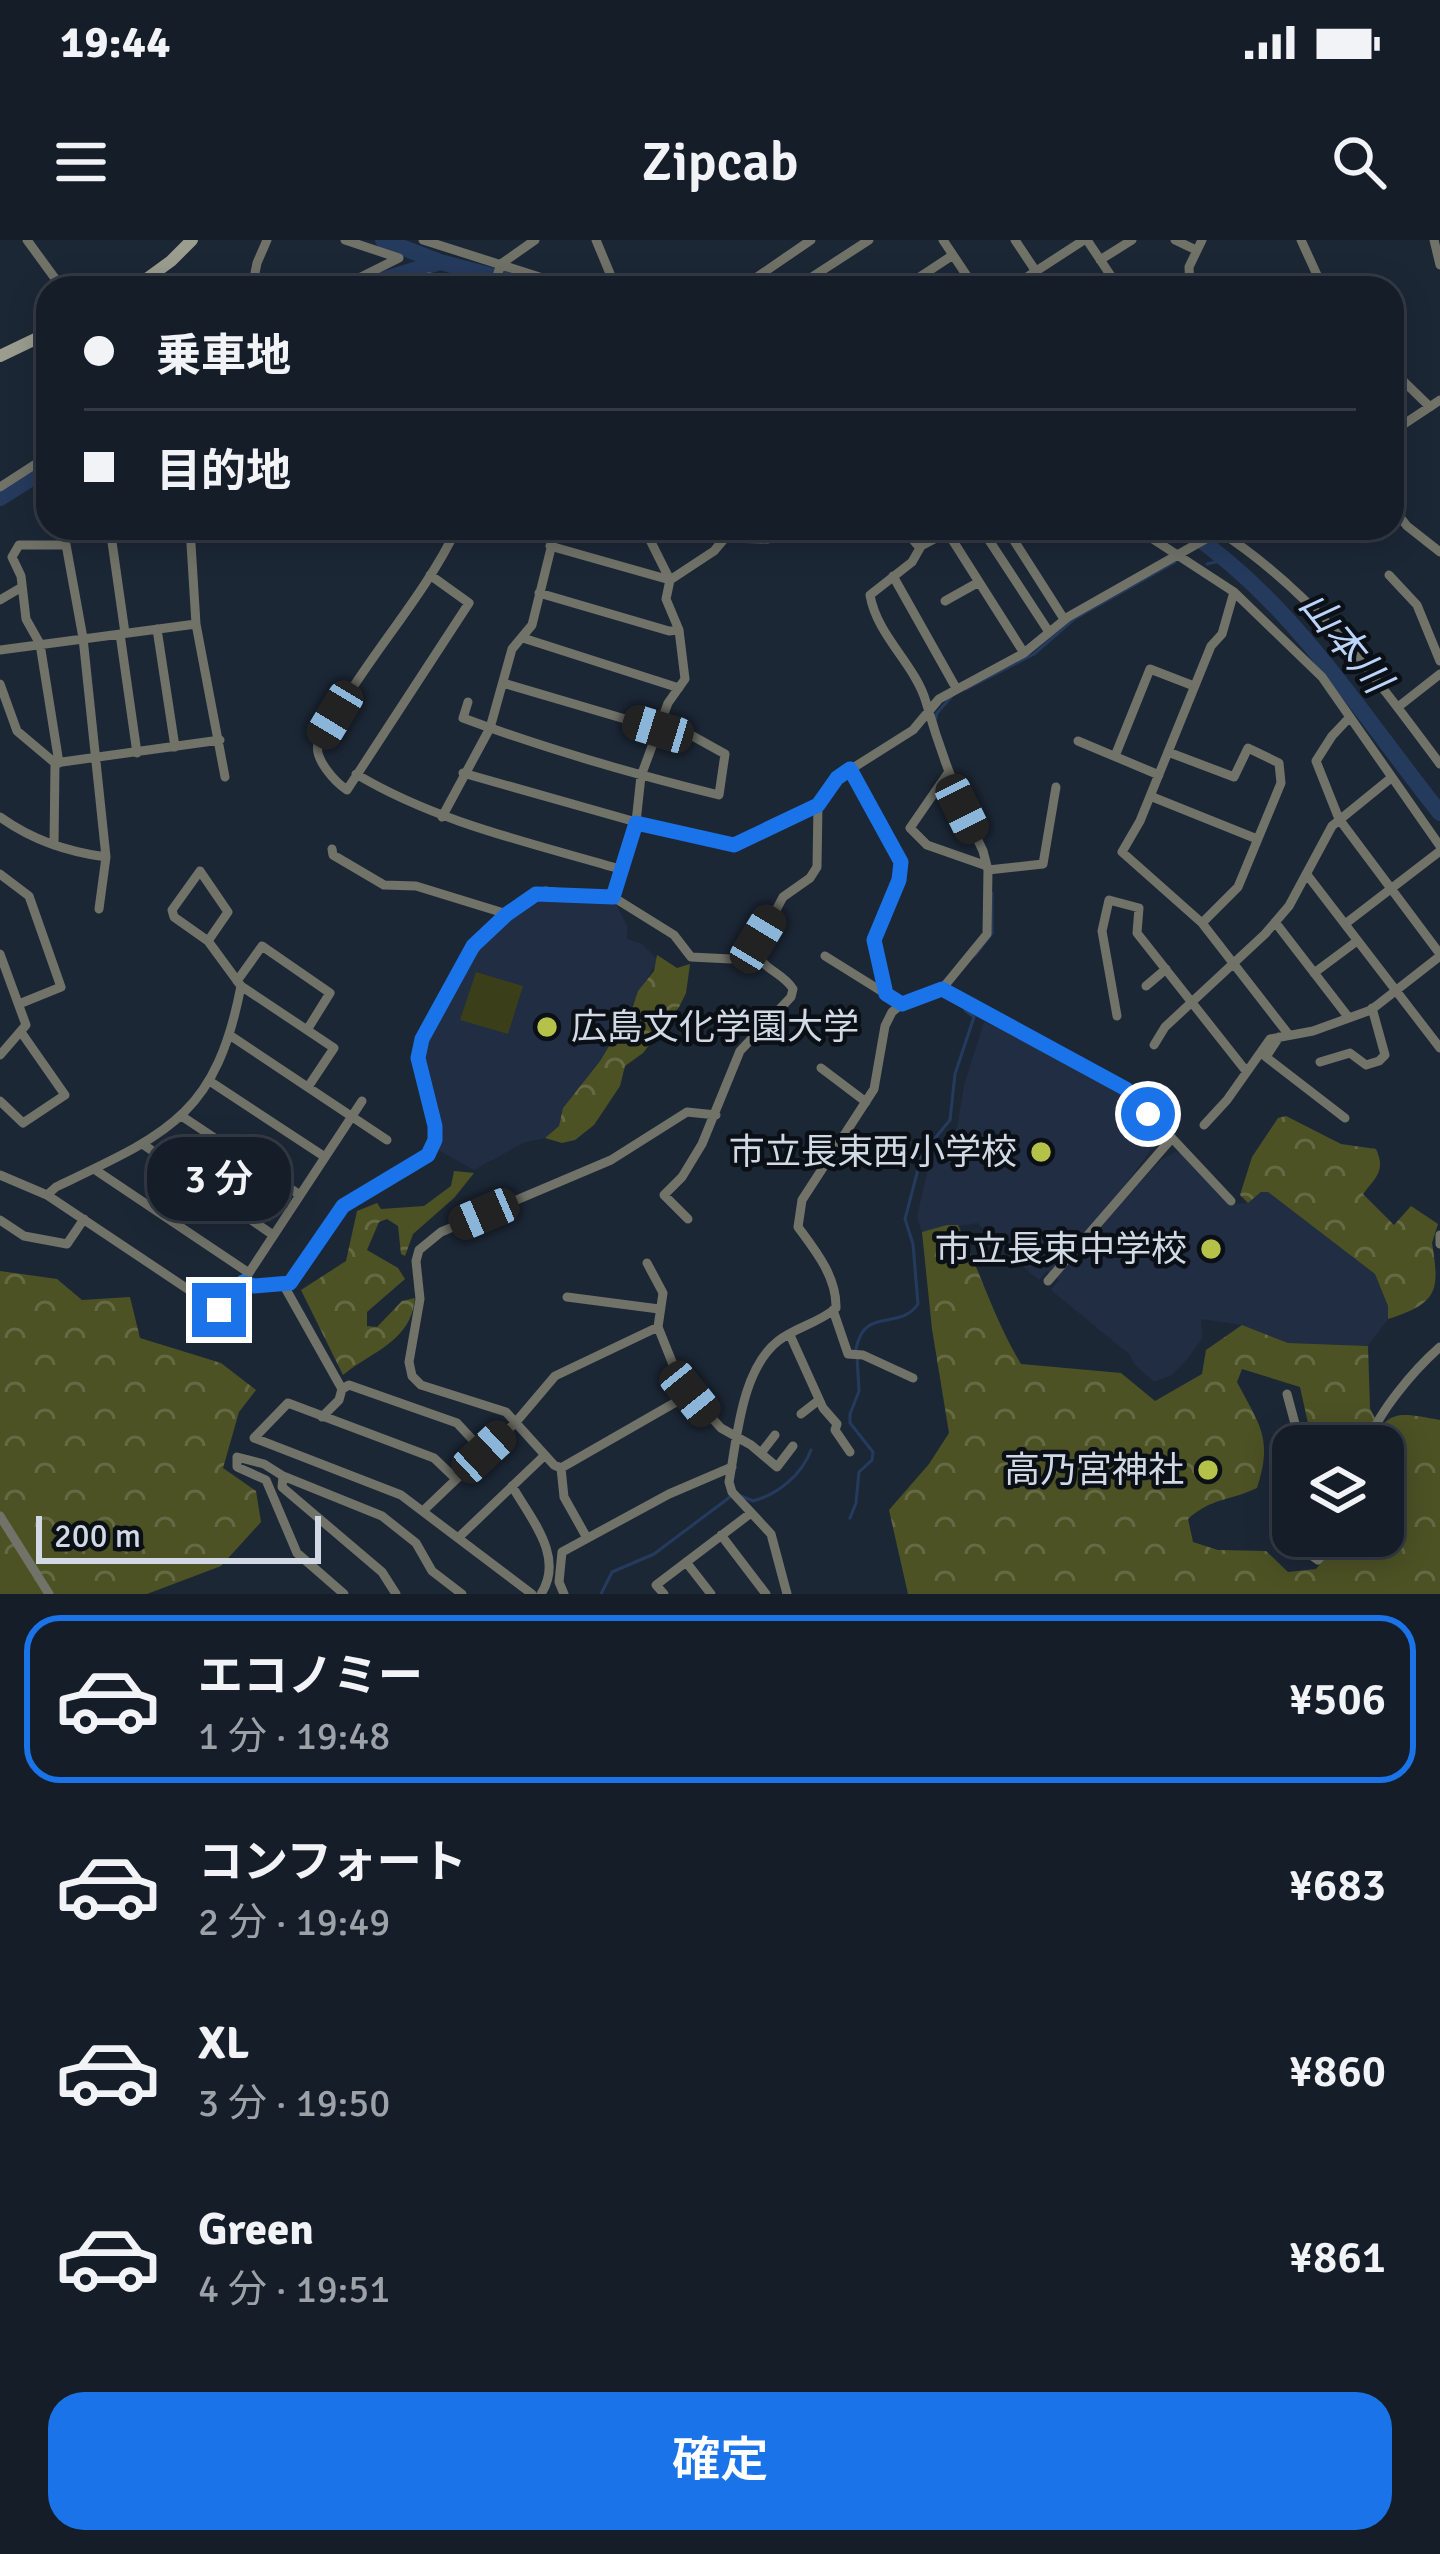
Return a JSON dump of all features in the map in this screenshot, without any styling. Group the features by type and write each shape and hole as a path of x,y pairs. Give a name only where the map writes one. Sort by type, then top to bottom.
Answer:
{"street":[{"path":"27,240 53,276"},
{"path":"151,276 192,240"},
{"path":"254,276 267,240"},
{"path":"345,240 399,258 363,276"},
{"path":"423,240 538,276"},
{"path":"497,276 501,264 535,240"},
{"path":"596,240 611,276"},
{"path":"758,276 811,240"},
{"path":"814,276 869,240"},
{"path":"943,240 966,276"},
{"path":"1015,240 1039,276"},
{"path":"1028,276 1086,240 1111,276"},
{"path":"1100,260 1132,240"},
{"path":"1175,240 1199,245 1189,276"},
{"path":"1301,240 1318,276"},
{"path":"1434,240 1440,265"},
{"path":"920,276 952,254"},
{"path":"0,356 36,339"},
{"path":"1404,379 1435,404 1404,424"},
{"path":"0,487 36,464"},
{"path":"1404,522 1440,552"},
{"path":"65,540 82,638 106,857 99,909"},
{"path":"111,540 137,752"},
{"path":"191,540 196,624 225,777"},
{"path":"430,574 469,603 346,790 318,755 318,744 450,540"},
{"path":"442,817 490,728 512,649 532,625 552,540"},
{"path":"613,897 636,823 641,776 660,724 685,679 680,630 666,598 670,580 650,540"},
{"path":"670,580 723,540"},
{"path":"913,540 919,547"},
{"path":"913,1378 863,1354 848,1354 822,1259 798,1227 802,1200 874,1089 885,1026 902,1004 942,989 987,934 987,868 948,773 926,700 873,613 870,596 912,562 919,547 933,540"},
{"path":"956,540 1024,653"},
{"path":"989,540 1049,632"},
{"path":"1014,540 1064,619"},
{"path":"1159,540 1234,592 1322,677 1440,848 1345,924"},
{"path":"463,772 636,823 734,845 818,805 837,778 913,730 939,699 1024,653 1064,619 1202,540"},
{"path":"1232,540 1294,586 1368,666 1440,764"},
{"path":"54,845 57,763 40,644 26,620 12,556 20,545 66,544"},
{"path":"550,546 670,580"},
{"path":"1389,574 1417,604 1440,661"},
{"path":"893,577 956,688"},
{"path":"945,601 979,582"},
{"path":"0,600 22,587"},
{"path":"1234,592 1222,634 1210,646 1123,852 1202,923 1284,1036"},
{"path":"539,593 669,631 680,630"},
{"path":"0,650 196,624"},
{"path":"157,629 175,747"},
{"path":"523,638 679,688"},
{"path":"1115,756 1150,669 1194,686"},
{"path":"1398,707 1440,674"},
{"path":"468,702 463,718 641,776 719,795 725,754 660,724 503,682"},
{"path":"0,684 17,731 57,763 220,740"},
{"path":"1204,1124 1270,1039 1372,1008 1440,955 1339,819 1316,761 1349,718"},
{"path":"1078,741 1159,775"},
{"path":"1168,752 1234,777 1248,748 1279,763 1281,784 1238,887 1202,923"},
{"path":"850,769 901,862 899,880 874,940 886,994"},
{"path":"948,773 910,828 927,845 987,868 1043,864 1056,788"},
{"path":"356,774 442,817 623,869"},
{"path":"1154,1045 1192,1001 1275,922 1308,876 1339,819 1391,778"},
{"path":"1150,796 1257,839"},
{"path":"94,1169 254,1286 284,1284 299,1274 343,1206 428,1155 435,1126 418,1058 422,1039 473,946 507,914 545,892 613,897 674,935 691,957 731,959 756,947 783,897 810,878 817,866 818,805"},
{"path":"0,838 5,821 74,853 106,857"},
{"path":"332,849 333,855 384,885 416,886 507,914"},
{"path":"208,941 227,912 200,872 172,910 174,917 208,941 239,983 334,1048 308,1088"},
{"path":"0,874 29,896 62,987 19,1004"},
{"path":"1308,876 1440,1048"},
{"path":"1117,1016 1102,931 1109,900 1139,908 1137,933 1246,1071"},
{"path":"1275,922 1349,1018"},
{"path":"1314,973 1358,940"},
{"path":"47,1195 144,1145 183,1117 212,1082 231,1036 239,983 262,946 330,993 307,1030"},
{"path":"688,1219 664,1195 682,1177 716,1115 740,1051 791,997 793,988 787,978 763,964 756,947"},
{"path":"0,954 26,1025 0,1055"},
{"path":"825,956 902,1004"},
{"path":"1146,986 1166,969"},
{"path":"942,989 1126,1089 1231,1201"},
{"path":"1320,1062 1350,1053 1366,1065 1379,1061 1384,1054 1372,1008"},
{"path":"0,1101 23,1123 65,1094 21,1032"},
{"path":"231,1036 387,1141"},
{"path":"1284,1036 1266,1057 1346,1118"},
{"path":"821,1068 866,1102"},
{"path":"212,1082 325,1157"},
{"path":"0,1174 47,1195 219,1310 246,1278 362,1101"},
{"path":"587,1538 564,1497 560,1468 506,1412 421,1385 412,1376 409,1362 421,1299 419,1250 441,1232 611,1160 687,1112 716,1115"},
{"path":"183,1117 300,1195"},
{"path":"1048,1281 1172,1138"},
{"path":"144,1145 274,1234"},
{"path":"0,1220 24,1236 67,1244 84,1219"},
{"path":"1440,1235 1440,1244"},
{"path":"647,1263 663,1293 658,1327 690,1394 710,1418 777,1467 794,1446"},
{"path":"284,1284 342,1389 339,1400 322,1417"},
{"path":"567,1297 659,1309"},
{"path":"787,1594 771,1534 732,1492 732,1467 750,1387 761,1362 777,1342 833,1310"},
{"path":"423,1511 516,1422 555,1376 658,1327"},
{"path":"790,1335 819,1400 850,1452"},
{"path":"1377,1425 1418,1366 1440,1348"},
{"path":"342,1389 349,1385 457,1423 484,1452"},
{"path":"560,1468 690,1394"},
{"path":"1287,1394 1295,1425"},
{"path":"801,1414 819,1400"},
{"path":"456,1479 434,1457 288,1403 254,1438 401,1495 532,1594"},
{"path":"824,1437 835,1430"},
{"path":"761,1453 776,1435"},
{"path":"458,1538 545,1455"},
{"path":"344,1594 297,1553 266,1480 235,1462 241,1456 382,1516 416,1543 432,1570 462,1594"},
{"path":"560,1594 562,1552 669,1494 732,1467"},
{"path":"283,1476 282,1487 382,1572 396,1594"},
{"path":"512,1486 550,1553 549,1582 541,1594"},
{"path":"664,1594 656,1585 751,1513"},
{"path":"0,1516 49,1594"},
{"path":"722,1535 766,1594"},
{"path":"686,1562 711,1594"},
{"path":"549,1582 560,1594"}],"shaded area":[{"path":"545,898 615,902 627,926 627,939 642,944 658,960 600,1060 563,1108 559,1126 545,1138 523,1143 474,1170 438,1150 442,1132 425,1064 426,1044 478,952 511,920"},
{"name":"市立長束西小学校","path":"984,1022 1124,1091 1159,1132 1112,1203 1051,1274 1047,1271 1039,1280 978,1223 922,1232 917,1216 931,1156 957,1128 964,1085"},
{"name":"市立長束中学校","path":"1182,1153 1231,1204 1248,1203 1268,1192 1375,1274 1388,1306 1388,1319 1368,1346 1288,1343 1242,1325 1201,1319 1202,1338 1190,1356 1172,1375 1154,1382 1130,1355 1051,1290 1059,1280 1056,1277 1101,1224 1162,1159"}],"green space":[{"path":"657,955 677,968 690,964 679,1007 643,1053 625,1066 620,1086 594,1125 575,1140 562,1143 545,1138 559,1126 563,1108 600,1061 654,971"},
{"path":"476,972 523,986 508,1034 460,1020"},
{"path":"1286,1116 1341,1144 1376,1149 1380,1168 1363,1194 1394,1225 1411,1206 1438,1224 1432,1243 1435,1284 1426,1301 1388,1319 1388,1306 1375,1274 1268,1192 1248,1203 1240,1195 1252,1157 1278,1118"},
{"path":"454,1171 474,1173 413,1234 405,1256 398,1226 387,1219 379,1222 367,1250 398,1268 405,1279 367,1312 367,1326 377,1327 402,1301 415,1298 412,1313 388,1344 343,1375 301,1290 346,1261 357,1211 377,1203 381,1209 424,1206 451,1186"},
{"path":"958,1225 1021,1364 1121,1373 1155,1401 1202,1374 1206,1350 1242,1325 1288,1343 1368,1346 1372,1425 1308,1425 1300,1387 1242,1369 1237,1382 1262,1433 1262,1471 1257,1488 1213,1503 1188,1519 1193,1542 1218,1550 1266,1551 1288,1572 1316,1569 1326,1557 1404,1557 1404,1425 1382,1425 1398,1416 1440,1420 1440,1594 908,1594 889,1510 949,1433 922,1232"},
{"path":"0,1271 57,1279 82,1300 130,1297 140,1338 221,1363 256,1390 239,1412 223,1468 256,1491 261,1522 221,1566 147,1594 0,1594"}],"waterway":[{"name":"山本川","path":"383,240 493,276"},
{"name":"山本川","path":"395,276 440,262"},
{"name":"山本川","path":"0,498 36,476"},
{"name":"山本川","path":"1199,540 1291,623 1440,813"},
{"path":"1207,564 1224,560"},
{"path":"966,689 1034,654 1074,619 1175,562"},
{"path":"935,722 952,696"},
{"path":"975,955 992,933 992,893"},
{"path":"856,1349 867,1327 902,1317 918,1304 913,1244 905,1219 922,1154 950,1120 955,1074 974,1017 965,1010"},
{"path":"850,1518 859,1472 872,1460 873,1452 850,1423 859,1391 857,1357"},
{"path":"741,1496 753,1501 780,1488 796,1475 811,1450"},
{"path":"601,1594 612,1572 654,1554 730,1497"}],"place":[{"name":"広島文化学園大学","path":"547,1027"},
{"name":"市立長束西小学校","path":"1041,1152"},
{"name":"市立長束中学校","path":"1211,1249"},
{"name":"高乃宮神社","path":"1208,1470"}],"route":[{"path":"219,1310 243,1282 254,1286 290,1283 343,1206 428,1155 435,1126 418,1058 422,1039 473,946 507,914 545,892 613,897 636,823 734,845 818,805 837,778 850,769 901,862 899,880 874,940 886,994 902,1004 942,989 1126,1089 1148,1114"}]}
